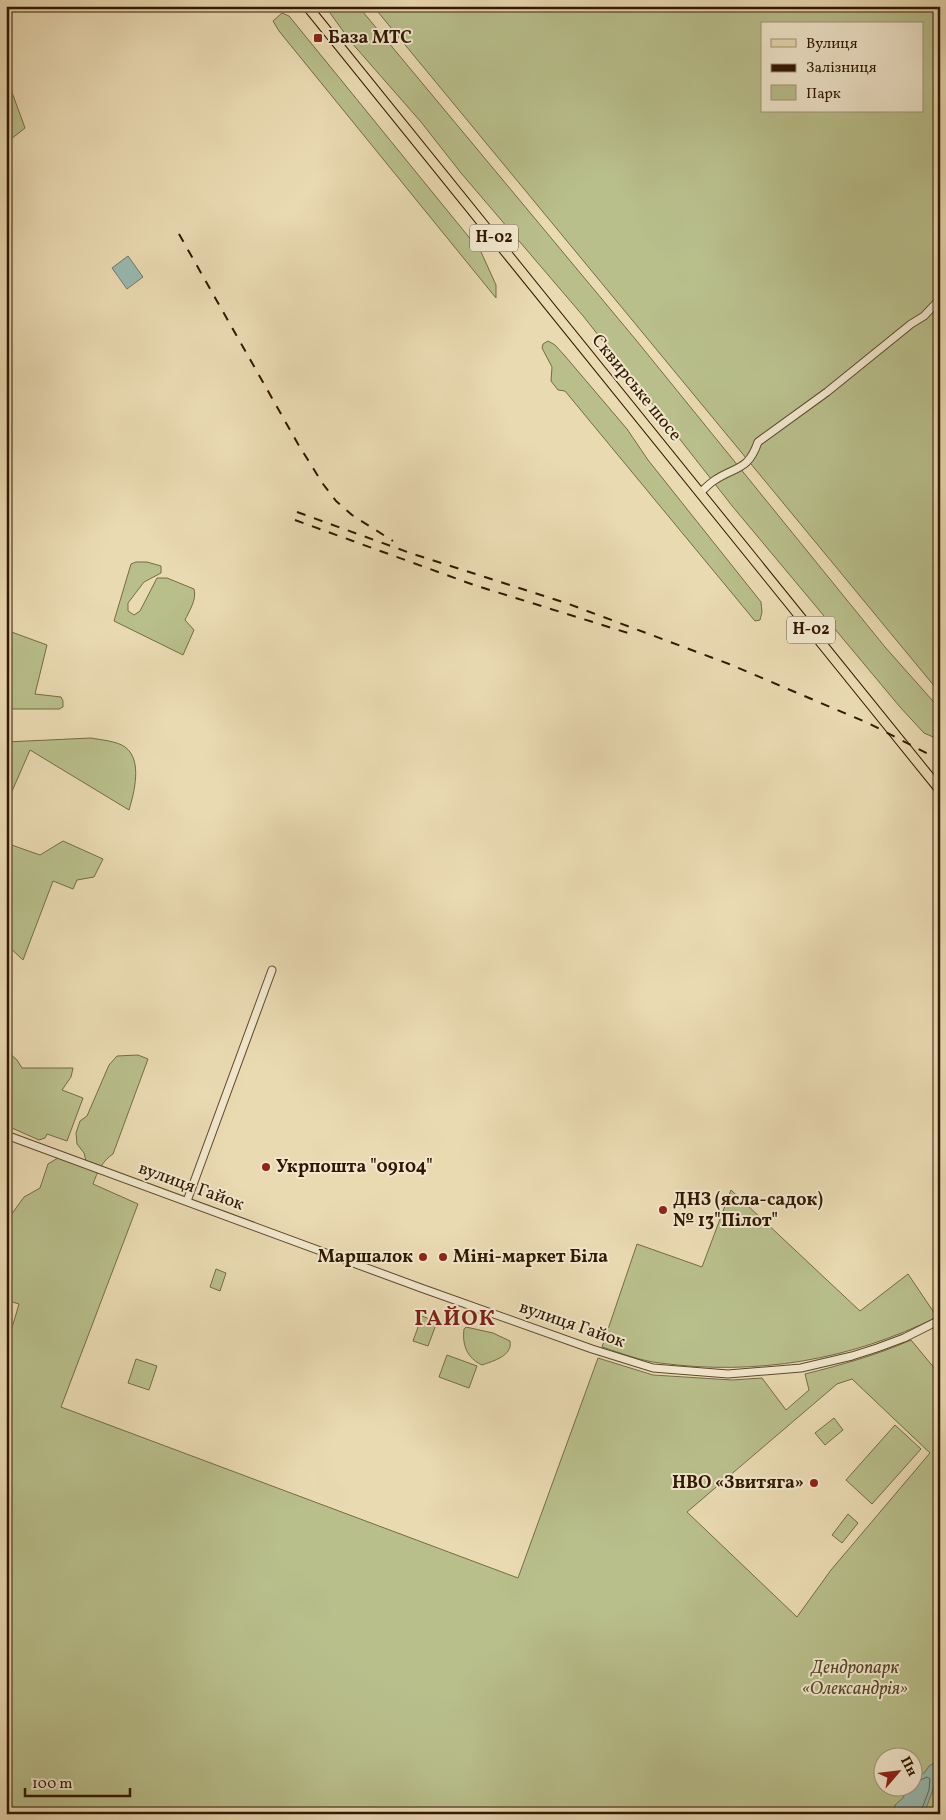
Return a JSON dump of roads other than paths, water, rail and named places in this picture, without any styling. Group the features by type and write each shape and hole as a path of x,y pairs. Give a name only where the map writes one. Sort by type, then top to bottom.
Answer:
{"main road":[{"name":"Сквирське шосе","path":"307,6 940,790"}],"street":[{"path":"700,493 714,480 739,469 754,452 758,442 827,392 911,324 924,316 940,299"},
{"path":"187,1201 272,970"},
{"name":"вулиця Гайок","path":"6,1135 508,1320 653,1368 728,1374 801,1368 852,1356 876,1348 904,1338 940,1320"}],"water":[{"path":"128,256 143,277 127,289 112,268"},
{"path":"940,1760 936,1780 924,1814 894,1814 895,1805 903,1798 924,1798 924,1773 929,1766"}],"railway":[{"path":"179,234 298,444 323,484 336,501 352,515 393,541"},
{"path":"297,512 413,554 566,603 729,664 868,723 940,760"},
{"path":"295,520 474,585 628,633"}],"place":[{"name":"База МТС","path":"318,38"},
{"name":"Укрпошта \"09104\"","path":"266,1167"},
{"name":"ДНЗ (ясла-садок) № 13\"Пілот\"","path":"663,1210"},
{"name":"Маршалок","path":"423,1257"},
{"name":"Міні-маркет Біла","path":"443,1257"},
{"name":"НВО «Звитяга»","path":"814,1483"}],"district":[{"name":"ГАЙОК","path":"455,1319"}],"park label":[{"name":"Дендропарк «Олександрія»","path":"855,1678"}]}
